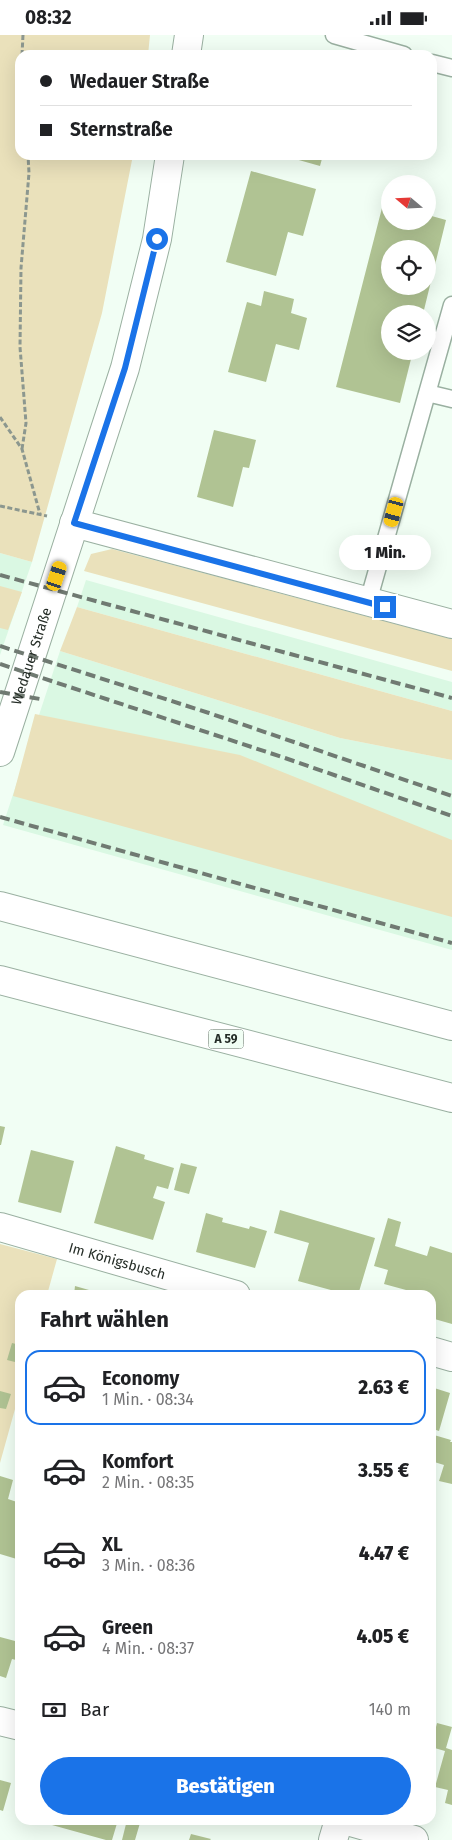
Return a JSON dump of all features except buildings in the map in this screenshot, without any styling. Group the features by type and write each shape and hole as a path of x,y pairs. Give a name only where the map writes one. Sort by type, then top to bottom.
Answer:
{"main road":[{"path":"187,50 189,35"},
{"name":"Wedauer Straße","path":"0,752 125,368 157,239 169,160"},
{"path":"74,523 452,624"},
{"path":"9,908 452,1026"},
{"name":"A 59","path":"0,979 452,1098"},
{"name":"Im Königsbusch","path":"0,1227 219,1290"},
{"path":"436,1352 452,1357"},
{"path":"0,1721 15,1725"},
{"path":"333,1840 338,1825"},
{"path":"362,1825 414,1840"}],"lane":[{"path":"334,35 386,50"},
{"path":"437,64 452,68"},
{"path":"368,603 452,305"},
{"path":"427,393 452,399"}],"path":[{"path":"22,50 24,35"},
{"path":"22,449 26,423 20,347 21,268 29,173 28,160"},
{"path":"0,417 22,449 40,514"},
{"path":"0,506 74,523"}],"shaded area":[{"path":"0,35 150,35 148,50 15,50 15,160 132,160 102,313 32,562 0,553"},
{"path":"112,549 452,639 452,671 84,571 91,554"},
{"path":"0,553 32,562 0,655"},
{"path":"86,580 452,682 452,711 77,607"},
{"path":"0,586 22,592 8,630 0,628"},
{"path":"77,607 452,711 452,760 340,738 60,651"},
{"path":"60,651 340,738 452,760 452,950 3,825"},
{"path":"35,714 240,755 452,840 452,917 13,796"},
{"path":"0,1244 57,1259 48,1290 15,1290 15,1409 0,1463"}],"railway":[{"path":"0,575 452,698"},
{"path":"0,646 209,713 452,796"},
{"path":"0,664 285,758 452,816"},
{"path":"0,692 40,699"},
{"path":"0,817 452,943"}],"route":[{"path":"157,239 125,368 74,523 385,607"}]}
